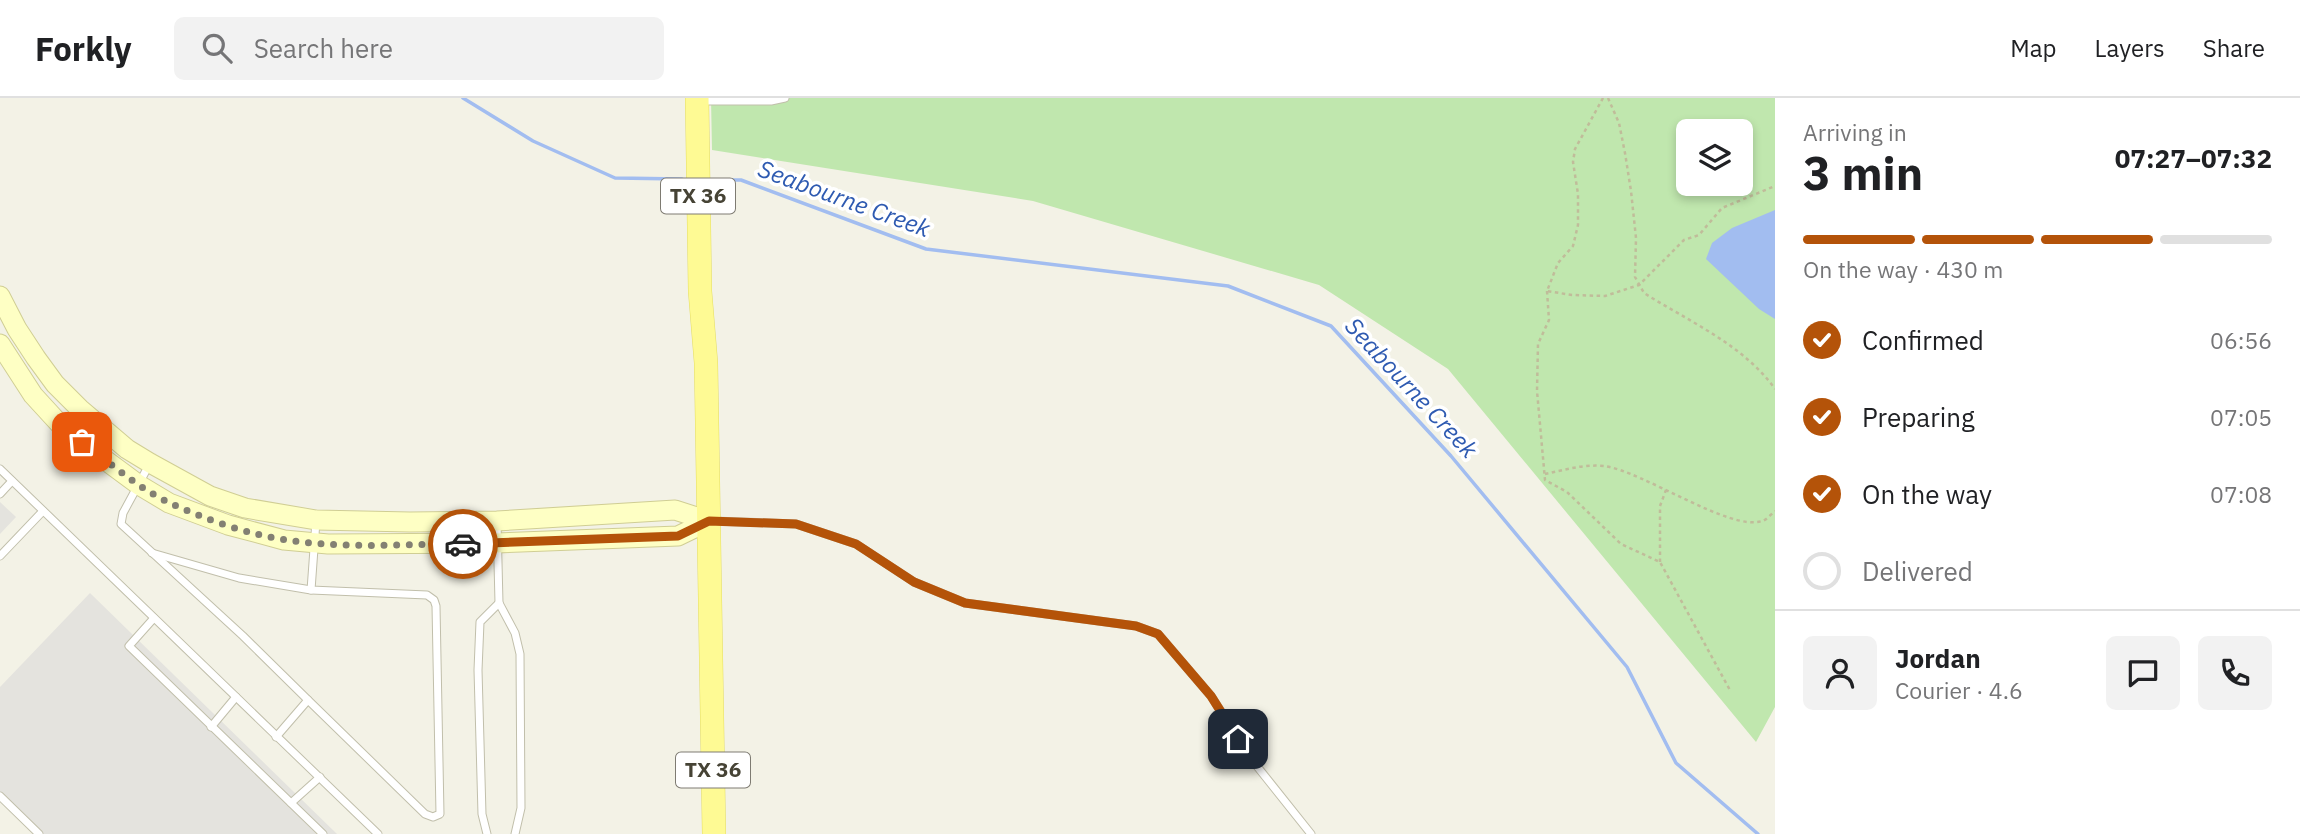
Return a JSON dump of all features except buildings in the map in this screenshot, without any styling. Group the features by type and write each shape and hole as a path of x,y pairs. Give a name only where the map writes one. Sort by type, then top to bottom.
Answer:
{"main road":[{"name":"TX 36","path":"697,100 700,291 706,363 714,834"}],"street":[{"path":"0,296 17,329 55,384 80,410 127,449 150,463 210,496 245,508 316,520 497,521 675,510 709,521"},
{"path":"0,344 33,395 66,430 139,485 169,503 228,525 284,540 314,543 498,543 678,536 709,521"}],"lane":[{"path":"697,100 771,101 785,98"},
{"path":"150,463 123,513 121,524 425,814 433,817 440,814 434,600 427,595 311,590 239,578 152,553"},
{"path":"0,468 377,834"},
{"path":"0,494 12,481"},
{"path":"0,556 43,511"},
{"path":"311,590 316,520"},
{"path":"497,521 499,603 514,633 520,654 521,808 515,834"},
{"path":"709,521 796,524 856,544 914,582 965,603 1136,626 1158,634 1211,696 1252,760 1311,834"},
{"path":"487,834 482,814 478,658 480,622 499,603"},
{"path":"154,618 129,646 323,834"},
{"path":"211,727 236,697"},
{"path":"276,737 308,700"},
{"path":"291,803 320,777"},
{"path":"0,796 39,834"}],"path":[{"path":"1603,98 1575,149 1573,162 1578,194 1578,225 1573,246 1558,263 1547,291 1549,320 1538,344 1537,391 1545,480 1567,492 1621,544 1660,562"},
{"path":"1608,98 1619,122 1632,191 1636,238 1635,277 1639,285 1644,293 1742,353 1775,389"},
{"path":"1547,291 1605,296 1639,285 1684,240 1699,235 1722,208 1775,186"},
{"path":"1545,474 1581,466 1605,466 1629,473 1716,512 1747,522 1763,521 1775,511"},
{"path":"1665,490 1660,506 1660,562 1731,692"}],"green space":[{"path":"711,98 1775,98 1775,707 1756,742 1448,369 1319,285 1033,201 712,150"}],"shaded area":[{"path":"0,502 16,517 0,534"},
{"path":"90,593 337,834 39,834 0,796 0,687"}],"water":[{"path":"1775,210 1775,319 1759,309 1706,259 1712,243 1732,228"}],"waterway":[{"name":"Seabourne Creek","path":"463,98 533,141 615,178 682,179"},
{"name":"Seabourne Creek","path":"717,180 741,180 926,249 1228,286 1331,326 1451,456 1627,667 1676,763 1758,834"}],"way so far":[{"path":"82,442 139,485 169,503 228,525 284,540 328,544 463,544"}],"route":[{"path":"463,544 678,536 709,521 796,524 856,544 914,582 965,603 1136,626 1158,634 1211,696 1238,739"}]}
